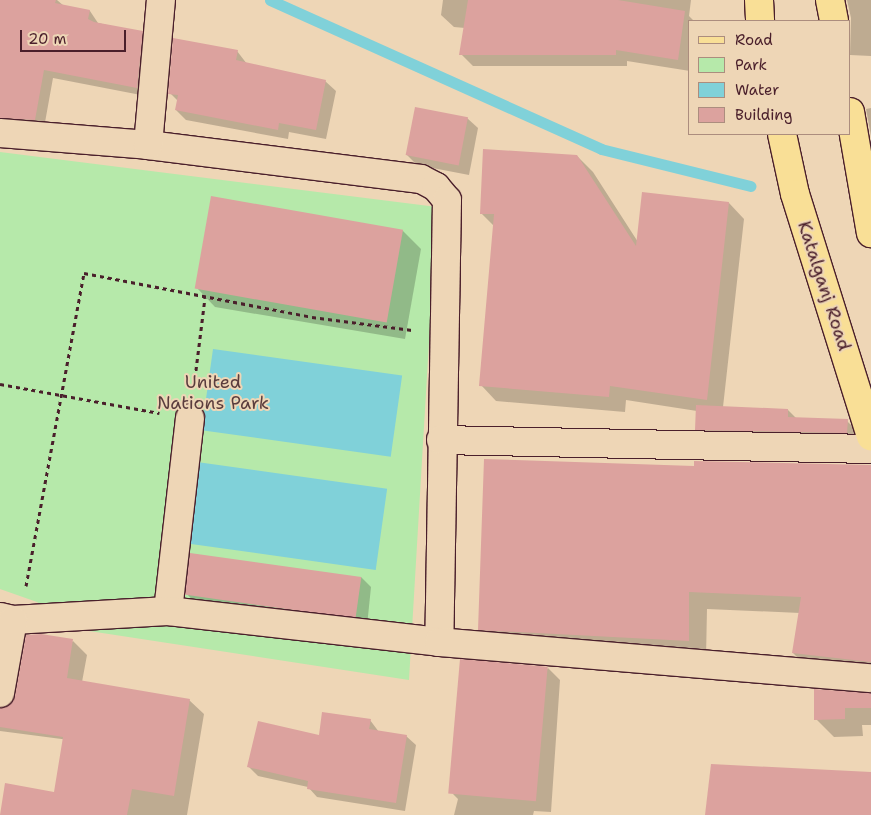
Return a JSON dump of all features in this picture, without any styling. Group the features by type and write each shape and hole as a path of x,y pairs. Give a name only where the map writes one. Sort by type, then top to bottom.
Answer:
{"main road":[{"path":"759,0 760,20"},
{"path":"830,0 834,20"},
{"path":"851,118 871,233"},
{"name":"Katalganj Road","path":"782,135 796,194 871,436"}],"street":[{"path":"148,145 160,0"},
{"path":"0,133 148,145 421,179 436,186 447,200 442,334 439,642"},
{"path":"168,611 190,418"},
{"path":"441,440 871,449"},
{"path":"0,693 6,619 168,611 439,642 871,678"}],"path":[{"path":"6,619 28,582 84,273 205,298 312,317 442,334"},
{"path":"0,384 62,397 190,418 205,298"}],"green space":[{"name":"United Nations Park","path":"0,152 437,207 409,680 76,629 37,602 0,589"}],"water":[{"path":"213,349 402,376 391,457 202,430"},
{"path":"197,462 387,489 376,570 186,543"}],"building":[{"path":"0,0 56,0 55,3 90,10 88,19 94,22 143,31 137,88 44,70 35,120 0,118"},
{"path":"468,0 618,0 685,11 678,60 616,50 616,55 459,55"},
{"path":"173,38 238,50 236,60 326,80 316,130 279,123 278,130 175,110 178,95 168,94"},
{"path":"415,107 468,117 459,165 406,155"},
{"path":"483,149 577,155 636,246 642,192 729,202 707,400 610,386 609,397 479,386 494,214 480,214"},
{"path":"211,196 403,230 387,322 195,289"},
{"path":"696,405 788,409 788,417 848,419 847,433 695,430"},
{"path":"484,459 694,466 694,461 871,465 871,662 792,653 801,597 689,592 689,641 478,630"},
{"path":"190,553 361,577 355,619 184,595"},
{"path":"41,634 73,639 67,678 190,699 174,796 132,789 127,815 0,815 5,783 54,792 63,737 0,727 0,708 12,703 15,696 26,635"},
{"path":"460,659 548,667 536,801 448,793"},
{"path":"814,689 871,693 871,708 845,708 845,719 814,720"},
{"path":"322,712 371,719 369,729 407,735 396,803 307,789 308,781 247,767 258,721 319,735"},
{"path":"711,764 871,772 871,815 705,815"}],"waterway":[{"path":"270,0 601,149 751,186"}]}
